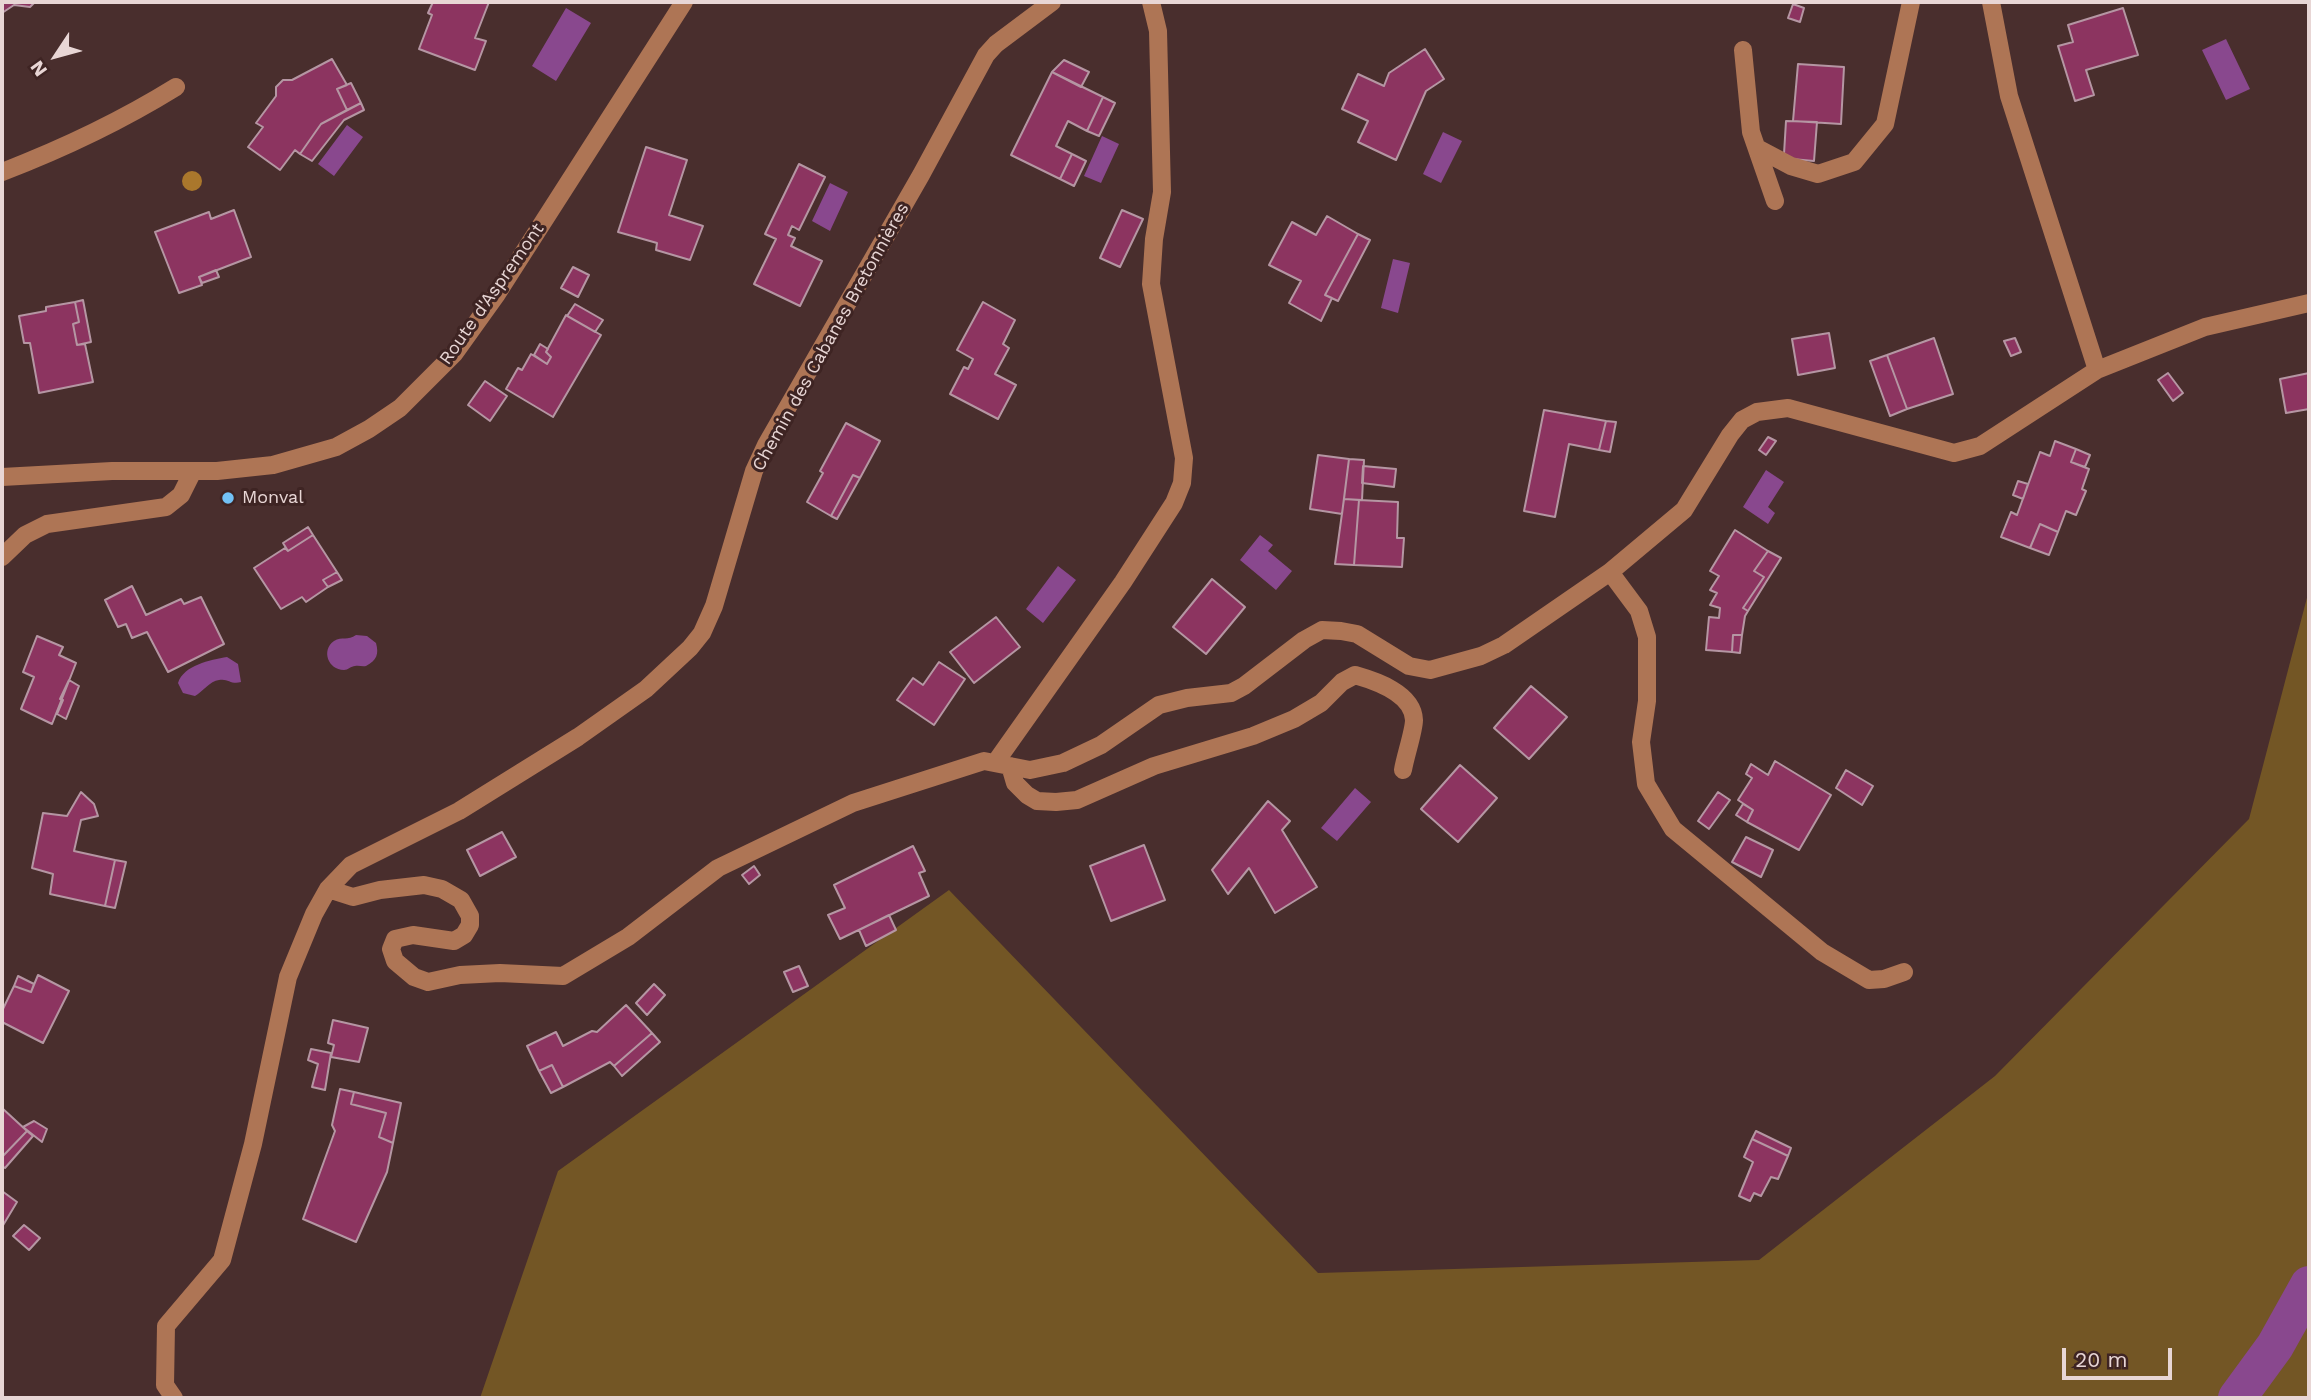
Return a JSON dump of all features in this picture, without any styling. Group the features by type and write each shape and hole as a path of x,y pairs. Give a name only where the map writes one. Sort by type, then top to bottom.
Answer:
{"street":[{"name":"Route d'Aspremont","path":"2,477 112,471 192,472 273,464 336,447 400,408 428,383 454,354 497,294 684,2"},
{"name":"Chemin des Cabanes Bretonnières","path":"174,1398 165,1385 166,1326 222,1260 253,1144 288,977 314,914 328,889 351,865 459,811 578,737 646,689 690,648 702,633 714,606 754,471 766,445 921,175 986,55 996,44 1052,2"},
{"path":"1003,764 1174,503 1182,482 1184,458 1151,284 1154,239 1162,192 1158,31 1151,2"},
{"path":"1757,148 1791,166 1818,174 1854,162 1885,124 1911,2"},
{"path":"1991,2 2009,96 2097,370"},
{"path":"1743,50 1751,132 1775,201"},
{"path":"2,173 38,159 136,112 176,87"},
{"path":"328,889 353,897 380,890 424,885 442,889 461,900 470,916 470,925 464,935 454,941 413,935 395,939 391,949 395,961 414,977 428,982 460,975 500,973 563,976 628,937 718,868 853,803 984,761 1031,770 1063,764 1101,745 1159,705 1187,698 1231,693 1244,686 1304,639 1322,630 1357,634 1409,666 1430,670 1481,656 1504,645 1610,572 1684,510 1730,435 1742,420 1757,412 1788,408 1954,453 1980,446 2097,370 2205,327 2309,303"},
{"path":"2,557 25,535 47,524 166,508 181,495 192,472"},
{"path":"1610,572 1639,611 1647,637 1647,701 1641,742 1646,784 1673,829 1822,953 1868,980 1884,979 1904,972"},
{"path":"1003,764 1015,783 1037,801 1077,800 1154,766 1253,736 1294,719 1321,703 1342,682 1355,675 1396,692 1407,704 1414,720 1403,770"}],"shaded area":[{"path":"566,8 591,23 556,81 532,66"},
{"path":"2226,39 2250,89 2226,100 2202,50"},
{"path":"347,125 363,137 334,176 318,164"},
{"path":"1443,132 1462,141 1441,183 1423,174"},
{"path":"1102,136 1119,144 1101,183 1084,176"},
{"path":"830,183 848,192 830,231 812,221"},
{"path":"1393,259 1410,263 1398,313 1381,308"},
{"path":"1766,470 1784,482 1768,507 1775,513 1768,524 1743,507"},
{"path":"1260,535 1273,545 1268,551 1292,571 1276,590 1240,560"},
{"path":"1058,566 1076,580 1043,623 1026,609"},
{"path":"2309,590 2309,1398 480,1398 558,1171 949,890 1318,1273 1759,1260 1995,1076 2249,819"},
{"path":"356,635 367,636 376,643 375,659 366,666 354,666 344,670 334,667 327,654 330,645 334,641"},
{"path":"227,657 238,664 241,682 219,680 209,684 195,696 183,693 178,683 186,672 198,664"},
{"path":"1355,788 1371,802 1337,841 1321,828"}],"building":[{"path":"2,2 35,2 30,7 14,5 2,13"},
{"path":"433,2 489,2 475,38 486,41 475,70 419,49 432,15 428,13"},
{"path":"1793,4 1804,8 1800,22 1788,18"},
{"path":"2123,8 2138,55 2086,70 2094,95 2075,101 2058,46 2073,42 2068,25"},
{"path":"1425,49 1444,79 1426,91 1396,160 1358,142 1368,121 1342,109 1358,74 1384,86 1389,73"},
{"path":"332,59 347,85 337,89 347,110 321,124 300,154 295,150 280,170 248,147 263,127 256,123 276,96 276,87 283,80 292,80"},
{"path":"1064,60 1089,72 1081,87 1052,72"},
{"path":"1798,64 1844,67 1841,124 1793,121"},
{"path":"1052,72 1103,97 1087,131 1068,121 1056,146 1072,154 1060,179 1011,155"},
{"path":"351,83 361,103 347,110 337,89"},
{"path":"1103,97 1115,103 1099,136 1087,131"},
{"path":"361,103 364,110 344,120 312,161 300,154 321,124"},
{"path":"1786,121 1817,122 1814,161 1792,159 1784,154"},
{"path":"646,147 687,160 669,215 703,226 690,260 656,250 657,243 618,232"},
{"path":"1072,154 1086,161 1074,186 1060,179"},
{"path":"799,164 825,177 799,230 792,226 788,235 795,238 791,246 822,261 800,306 754,284 776,239 765,234"},
{"path":"234,210 251,257 199,277 202,285 179,293 155,232 209,212 211,219"},
{"path":"1122,210 1143,219 1120,267 1100,258"},
{"path":"1327,216 1358,234 1325,295 1332,298 1321,321 1289,303 1301,281 1269,265 1292,222 1316,235"},
{"path":"1358,234 1370,240 1338,301 1325,295"},
{"path":"573,267 589,275 578,297 561,288"},
{"path":"216,270 219,277 202,283 199,277"},
{"path":"83,300 91,342 77,345 73,324 79,322 75,302"},
{"path":"75,302 79,322 73,324 77,345 85,344 93,382 39,393 30,343 24,343 19,316 46,311 46,307"},
{"path":"983,302 1015,320 1003,344 1009,348 995,374 1016,385 998,419 950,394 964,367 968,369 973,359 957,350"},
{"path":"575,304 603,320 595,332 567,316"},
{"path":"566,315 601,335 553,417 506,389 518,368 522,370 531,354 547,364 551,357 546,352"},
{"path":"1829,333 1835,368 1798,375 1792,339"},
{"path":"1934,338 1953,394 1907,409 1887,355"},
{"path":"2015,338 2021,352 2011,356 2004,341"},
{"path":"540,344 548,349 546,352 551,357 547,364 534,355"},
{"path":"1887,355 1907,409 1890,416 1870,361"},
{"path":"2168,373 2183,393 2173,401 2158,380"},
{"path":"2309,373 2309,409 2286,413 2280,379"},
{"path":"485,381 507,396 490,421 468,405"},
{"path":"1544,410 1606,421 1599,450 1569,444 1555,517 1524,511"},
{"path":"1606,421 1616,422 1610,452 1599,450"},
{"path":"846,423 880,441 860,478 853,475 831,516 807,502"},
{"path":"1768,437 1776,441 1766,455 1759,450"},
{"path":"2055,441 2076,449 2071,462 2089,469 2082,489 2086,491 2076,515 2066,511 2058,532 2040,524 2030,548 2001,537 2011,512 2017,515 2040,452 2050,456"},
{"path":"2076,449 2090,455 2085,467 2071,462"},
{"path":"1318,455 1349,459 1342,514 1310,509"},
{"path":"1349,459 1364,460 1362,500 1344,499"},
{"path":"1363,466 1396,469 1394,487 1362,483"},
{"path":"853,475 860,478 837,519 831,516"},
{"path":"2018,481 2028,484 2023,499 2013,495"},
{"path":"1344,499 1359,500 1354,565 1335,564"},
{"path":"1359,500 1398,502 1397,538 1404,538 1402,567 1354,565"},
{"path":"2040,524 2058,532 2049,555 2030,548"},
{"path":"308,527 313,535 288,551 283,543"},
{"path":"1735,530 1768,551 1754,571 1764,577 1743,608 1748,611 1742,635 1733,635 1732,652 1706,650 1709,617 1719,618 1720,608 1710,605 1717,593 1710,590 1719,576 1710,571"},
{"path":"313,535 337,572 323,580 328,587 306,602 302,597 281,609 254,568 285,548 288,551"},
{"path":"1768,551 1781,558 1748,611 1743,608 1764,577 1754,571"},
{"path":"337,572 342,580 328,587 323,580"},
{"path":"1212,579 1245,607 1206,654 1173,627"},
{"path":"132,586 146,615 181,599 184,604 201,597 224,644 168,672 147,632 132,638 126,624 118,627 105,600"},
{"path":"996,617 1020,647 974,683 950,652"},
{"path":"1733,635 1742,635 1740,653 1732,652"},
{"path":"37,636 63,647 59,655 76,663 52,724 21,709 34,677 23,672"},
{"path":"939,662 965,679 934,725 897,700 913,678 923,685"},
{"path":"69,680 79,686 66,719 57,714 63,700 60,699"},
{"path":"1531,686 1567,717 1529,759 1494,728"},
{"path":"1775,761 1831,795 1799,850 1747,822 1753,810 1738,800 1752,778 1746,774 1751,764 1768,775"},
{"path":"1460,765 1497,798 1458,842 1421,809"},
{"path":"1846,770 1873,786 1862,805 1836,788"},
{"path":"81,792 94,804 98,816 81,820 74,851 115,860 105,906 50,894 53,874 32,868 43,813 67,816"},
{"path":"1718,792 1730,800 1709,829 1698,821"},
{"path":"1268,801 1290,821 1282,830 1317,887 1275,913 1249,868 1228,894 1212,870"},
{"path":"1743,804 1753,810 1747,822 1736,815"},
{"path":"502,832 516,857 480,876 467,850"},
{"path":"1746,837 1773,850 1761,877 1732,862"},
{"path":"1144,845 1165,900 1111,921 1090,866"},
{"path":"913,846 925,871 919,873 929,896 840,939 828,915 845,908 834,885"},
{"path":"115,860 126,862 115,908 105,906"},
{"path":"754,866 760,875 749,884 742,875"},
{"path":"889,915 896,930 866,946 859,930"},
{"path":"799,966 808,986 793,992 784,972"},
{"path":"38,975 69,991 43,1043 2,1022 2,1011 14,986 31,992"},
{"path":"18,976 34,984 31,992 14,986"},
{"path":"654,984 665,995 647,1015 636,1003"},
{"path":"626,1005 652,1033 614,1066 610,1062 563,1087 552,1065 539,1071 527,1046 556,1032 563,1046 592,1031 597,1032"},
{"path":"333,1020 368,1028 359,1062 331,1057 334,1045 328,1043"},
{"path":"652,1033 660,1042 622,1076 614,1066"},
{"path":"311,1049 331,1053 325,1090 312,1087 318,1064 308,1060"},
{"path":"552,1065 563,1087 551,1093 539,1071"},
{"path":"340,1089 354,1092 351,1104 386,1113 379,1137 393,1143 387,1172 356,1242 303,1219 335,1131 332,1125"},
{"path":"354,1092 401,1103 393,1143 379,1137 386,1113 351,1104"},
{"path":"2,1108 27,1131 2,1157"},
{"path":"34,1121 47,1129 42,1142 23,1127"},
{"path":"27,1131 33,1136 5,1168 2,1166 2,1157"},
{"path":"1756,1131 1791,1148 1788,1156 1752,1139"},
{"path":"1752,1139 1788,1156 1778,1179 1771,1177 1761,1196 1754,1193 1750,1201 1739,1196 1753,1162 1744,1157"},
{"path":"2,1191 17,1202 2,1227"},
{"path":"24,1225 40,1238 29,1250 13,1236"}],"waterway":[{"path":"2237,1398 2275,1346 2309,1285"}],"place":[{"name":"Monval","path":"228,498"}]}
